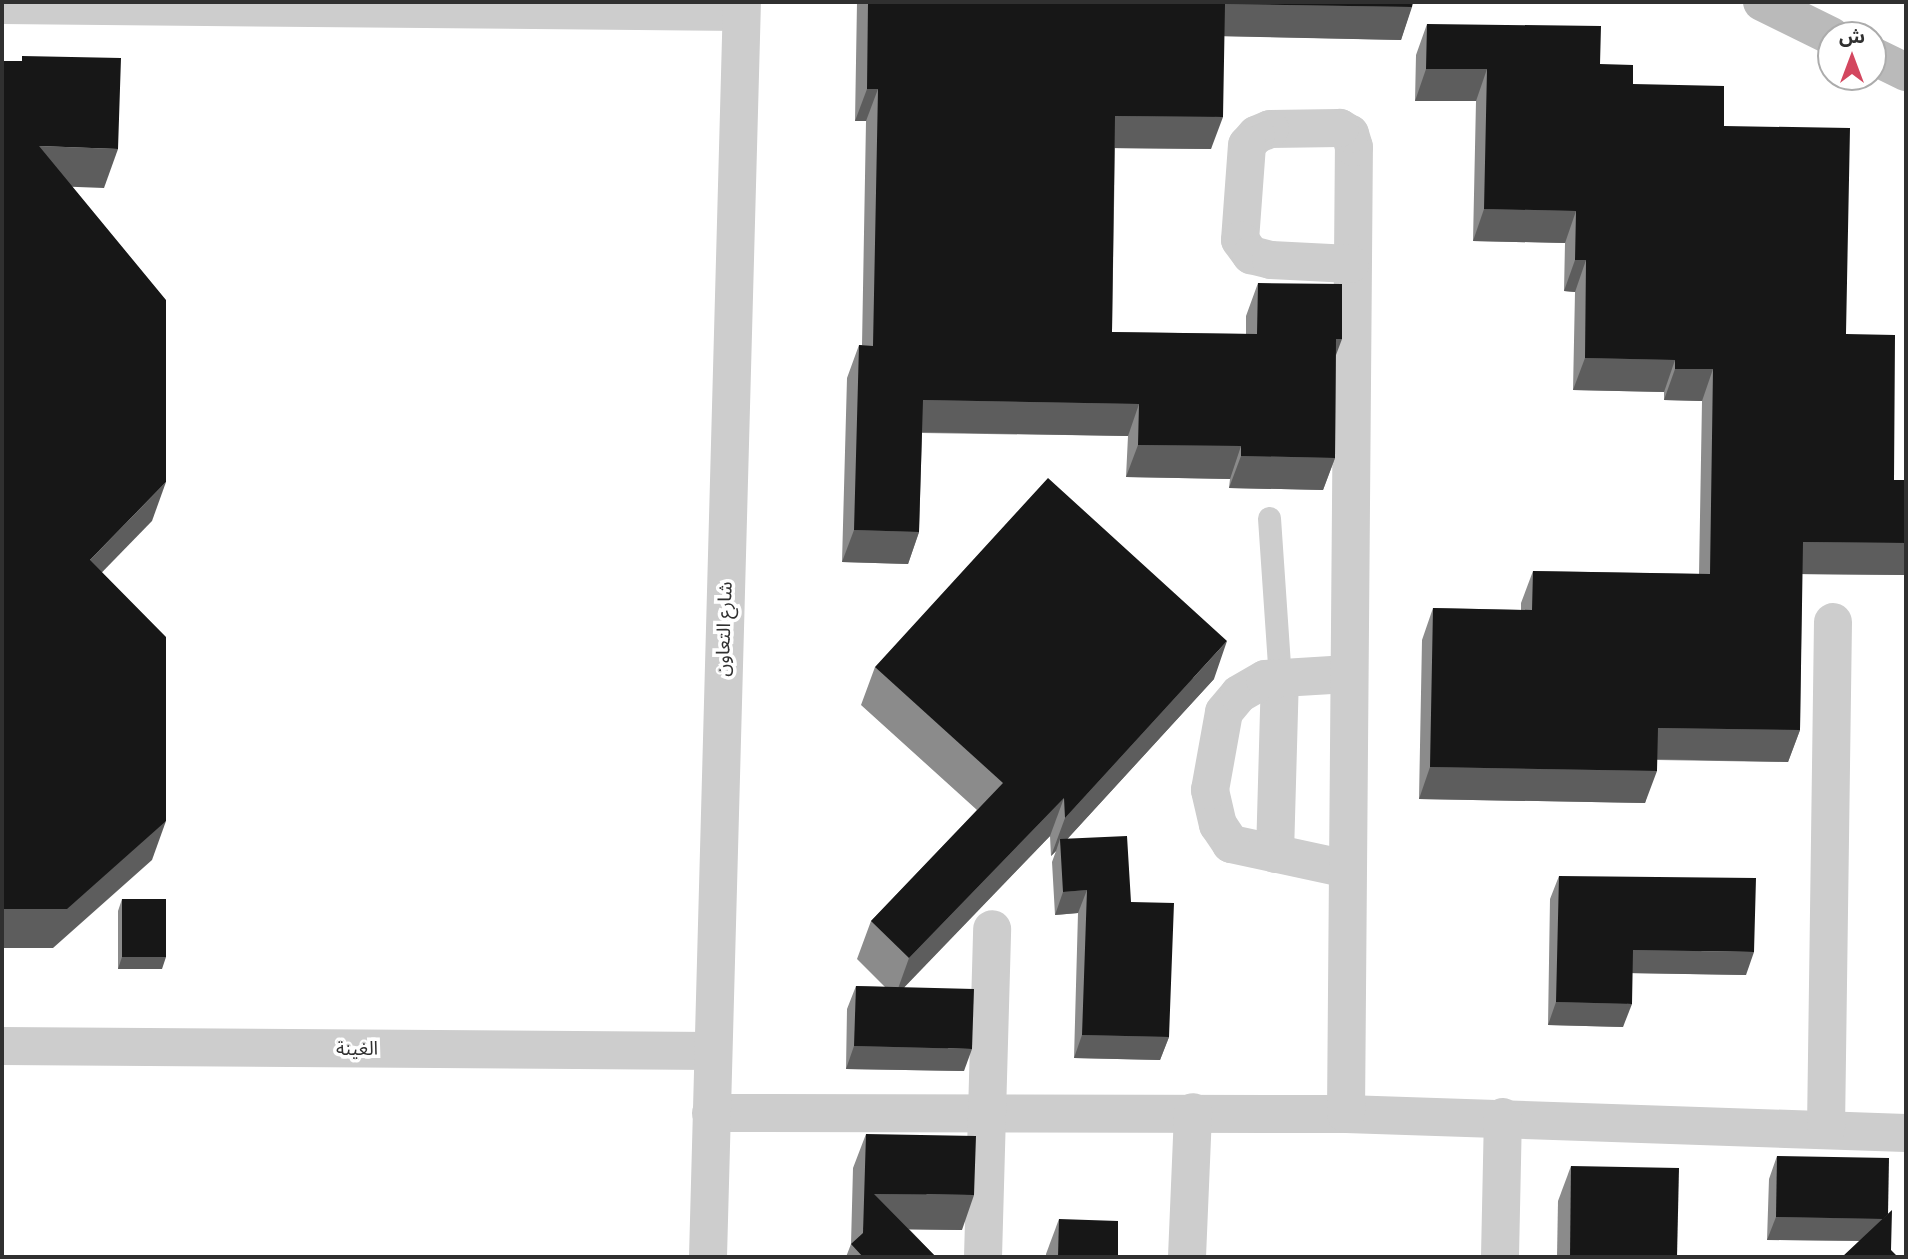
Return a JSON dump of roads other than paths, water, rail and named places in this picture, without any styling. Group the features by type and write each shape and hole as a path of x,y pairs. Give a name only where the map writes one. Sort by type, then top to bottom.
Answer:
{"main road":[{"path":"1762,2 1817,29"},
{"path":"1887,63 1906,72"}],"street":[{"path":"2,5 741,7"},
{"name":"شارع التعاون","path":"708,1257 741,7"},
{"path":"1346,1114 1350,264"},
{"path":"1826,1129 1833,622"},
{"path":"1348,674 1265,679 1239,694 1224,712 1210,790 1218,825 1231,844 1348,869"},
{"path":"1275,854 1280,679"},
{"path":"983,1257 992,929"},
{"name":"الغينة","path":"2,1046 712,1051"},
{"path":"1187,1257 1193,1112"},
{"path":"711,1113 1346,1114 1503,1117 1906,1133"},
{"path":"1500,1257 1503,1117"}],"lane":[{"path":"1269,518 1280,679"}]}
